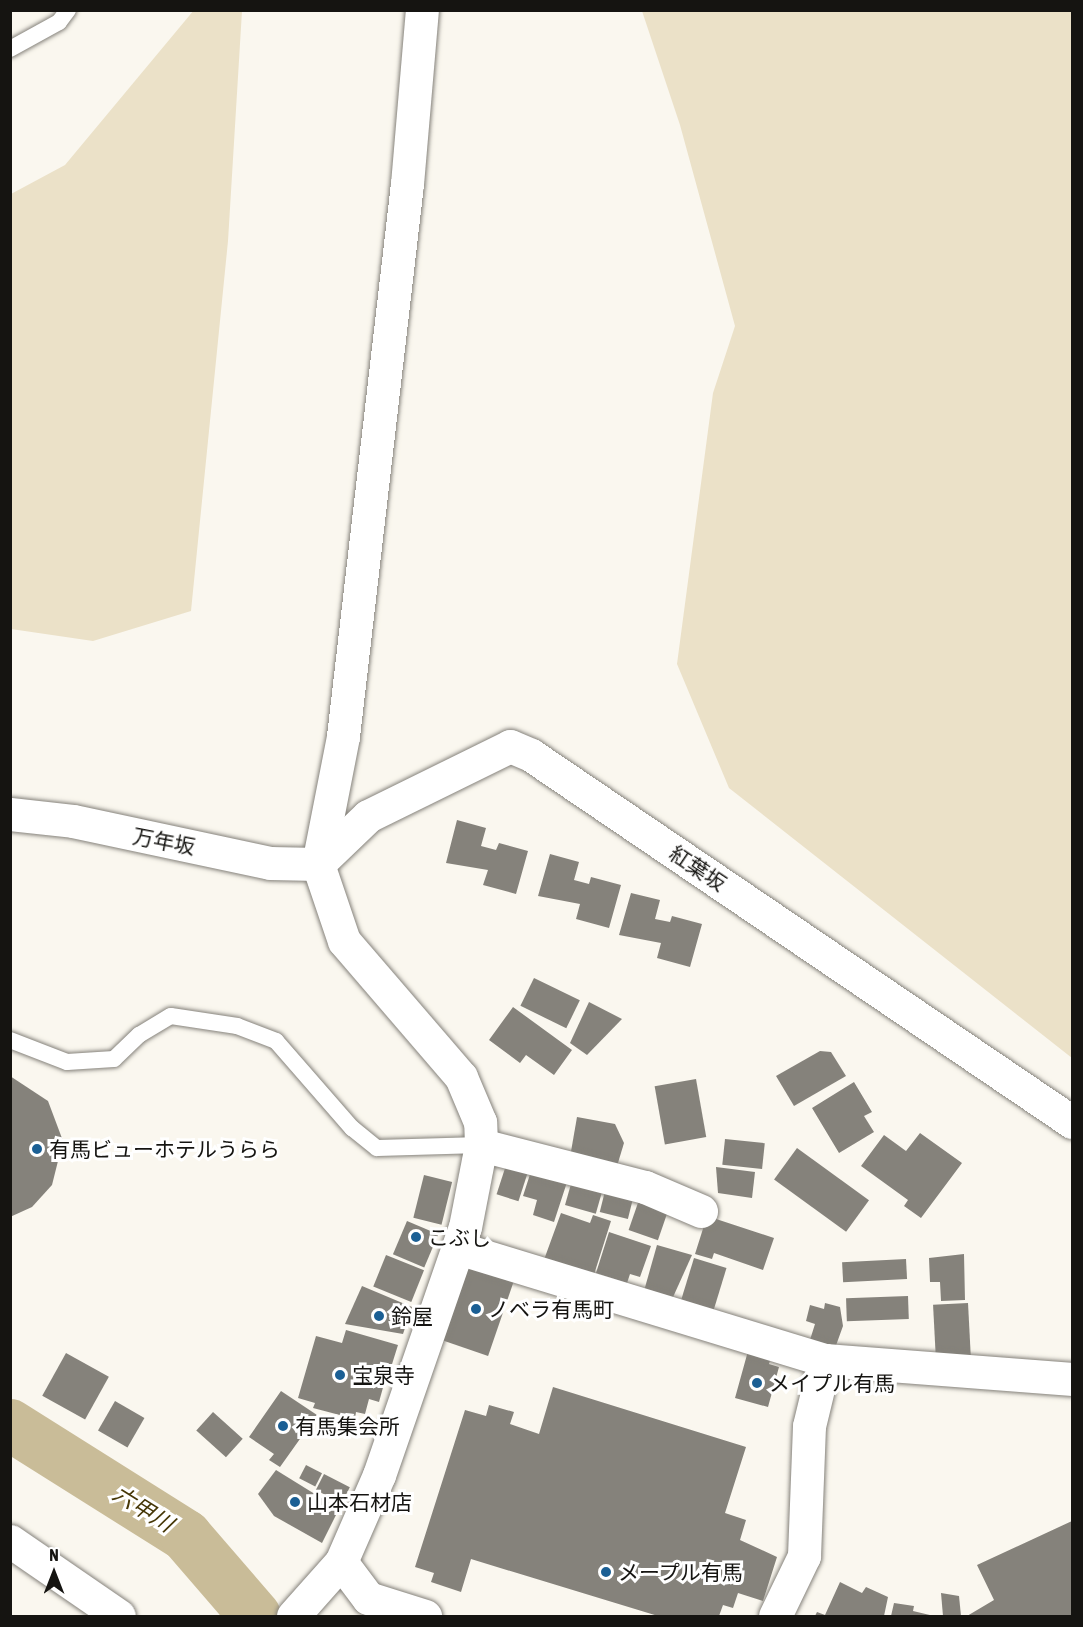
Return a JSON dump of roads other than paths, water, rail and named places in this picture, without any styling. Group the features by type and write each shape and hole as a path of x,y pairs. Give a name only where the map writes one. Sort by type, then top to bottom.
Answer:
{"street":[{"path":"303,1605 341,1562 379,1475 458,1248 481,1145 473,1100 461,1077 344,941 318,864 343,736 407,184 422,10"},
{"name":"紅葉坂","path":"318,864 368,816 510,746 531,754 1072,1122"},
{"name":"万年坂","path":"10,814 73,821 270,863 318,864"},
{"path":"481,1145 645,1187 701,1211"},
{"path":"458,1248 825,1360 1072,1379"},
{"path":"775,1617 804,1556 809,1426 825,1360"},
{"path":"10,1541 119,1617"},
{"path":"341,1562 368,1598 407,1614"}],"lane":[{"path":"10,49 59,22 68,10"},
{"path":"10,1040 67,1062 114,1059 139,1035 171,1016 237,1026 276,1041 352,1128 378,1148 481,1145"}],"waterway":[{"name":"六甲川","path":"10,1425 186,1536 255,1616"}],"place":[{"name":"有馬ビューホテルうらら","path":"37,1149"},
{"name":"こぶし","path":"416,1237"},
{"name":"ノベラ有馬町","path":"476,1309"},
{"name":"鈴屋","path":"379,1316"},
{"name":"宝泉寺","path":"340,1375"},
{"name":"メイプル有馬","path":"757,1383"},
{"name":"有馬集会所","path":"283,1426"},
{"name":"山本石材店","path":"295,1502"},
{"name":"メープル有馬","path":"606,1572"}]}
